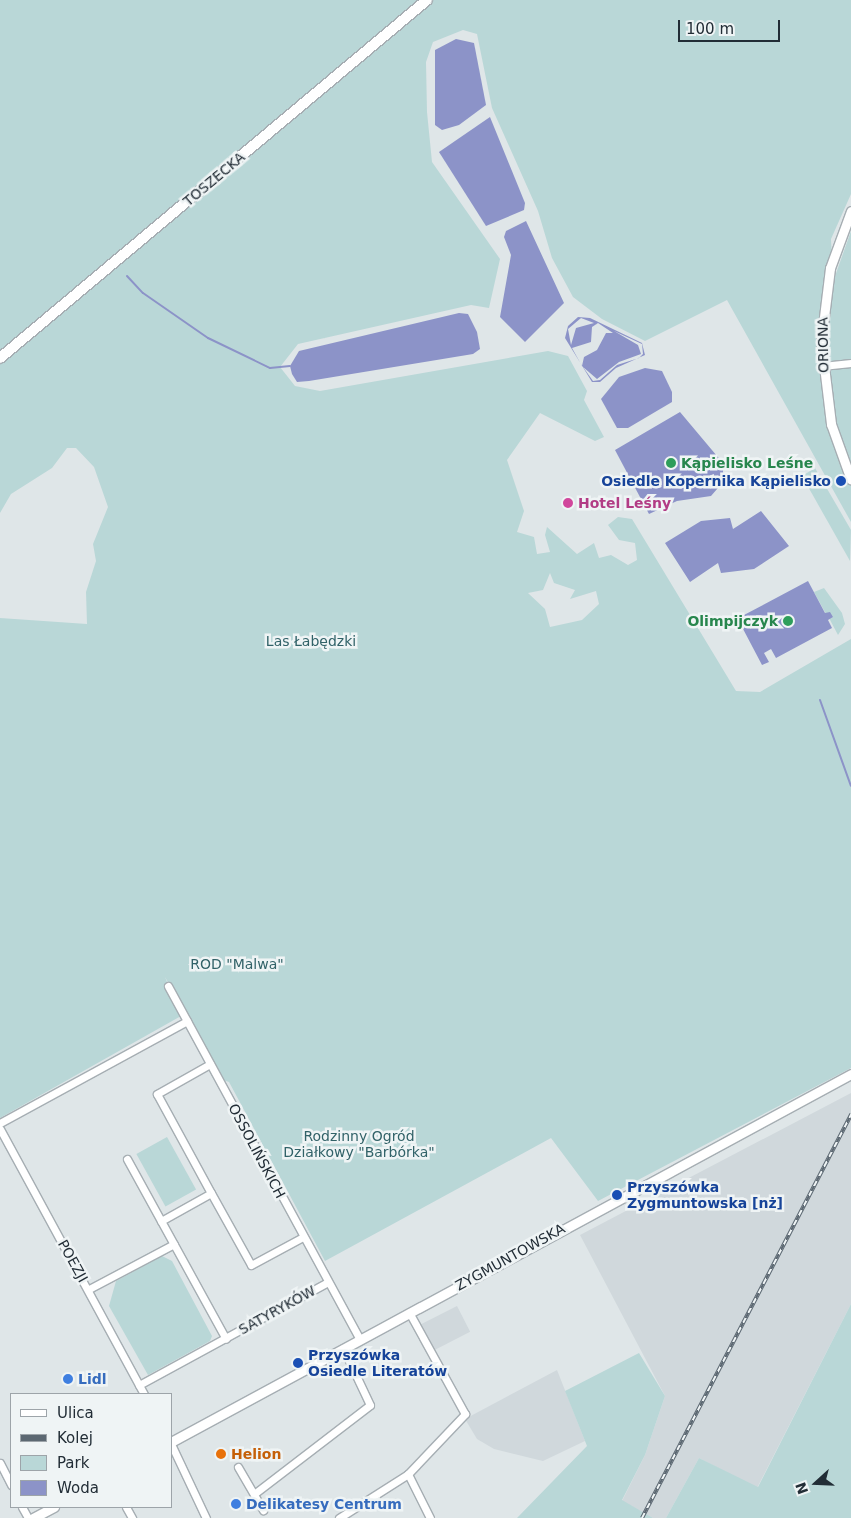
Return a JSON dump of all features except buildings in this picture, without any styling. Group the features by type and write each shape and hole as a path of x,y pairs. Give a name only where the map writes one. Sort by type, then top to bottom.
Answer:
{"main road":[{"name":"TOSZECKA","path":"0,358 427,0"}],"street":[{"name":"ORIONA","path":"851,211 826,286 822,366 834,434 851,480"},
{"path":"822,366 851,364"},
{"name":"OSSOLIŃSKICH","path":"168,986 360,1339"},
{"path":"0,1123 187,1021"},
{"path":"210,1064 157,1094 251,1265 303,1237"},
{"name":"ZYGMUNTOWSKA","path":"172,1442 851,1074"},
{"name":"POEZJI","path":"0,1128 89,1289 144,1393"},
{"name":"SATYRYKÓW","path":"127,1159 226,1338"},
{"path":"161,1221 211,1193"},
{"path":"89,1289 174,1244"},
{"name":"SATYRYKÓW","path":"140,1385 328,1282"},
{"path":"339,1518 408,1474 465,1414 410,1312"},
{"path":"254,1494 370,1405 343,1348"},
{"path":"172,1445 206,1518"},
{"path":"0,1464 10,1483"},
{"path":"238,1467 263,1510"},
{"path":"408,1474 430,1518"},
{"path":"33,1518 44,1516"}],"shaded area":[{"path":"851,1093 851,1304 757,1488 699,1458 666,1518 653,1518 622,1501 645,1455 665,1396 580,1235"},
{"path":"457,1306 470,1332 434,1350 420,1325"},
{"path":"557,1370 585,1441 543,1461 494,1449 477,1439 465,1419"}],"green space":[{"name":"Las Łabędzki","path":"0,0 851,0 851,194 831,239 833,282 851,231 851,522 727,300 645,341 602,319 573,297 552,258 538,211 492,108 477,34 463,30 433,42 426,62 427,112 432,162 500,259 489,308 471,305 298,344 280,367 295,386 320,391 548,351 568,356 587,391 584,400 604,437 595,441 540,413 507,460 524,511 517,532 534,537 537,554 550,552 545,535 547,527 577,554 594,543 599,558 611,555 628,565 637,560 635,543 619,540 608,525 618,517 632,519 736,691 760,692 851,639 851,1068 598,1201 551,1138 325,1261 229,1082 223,1080 165,977 181,1016 0,1118 0,618 87,624 86,592 96,561 93,544 108,507 94,467 76,448 67,448 52,468 11,494 0,513","holes":["550,573 554,583 575,590 570,599 596,591 599,604 582,620 550,627 545,609 528,593 543,590"]},
{"path":"815,468 851,530 850,561 802,476"},
{"path":"824,588 842,613 845,624 838,635 829,618 833,617 826,614 814,592"},
{"path":"167,1137 196,1189 165,1206 136,1154"},
{"path":"162,1256 172,1261 212,1336 210,1341 148,1375 109,1306 116,1281"},
{"path":"851,1304 851,1518 666,1518 699,1458 758,1487"},
{"path":"639,1353 665,1396 645,1455 622,1500 653,1518 517,1518 587,1446 565,1391"}],"water":[{"path":"456,39 474,43 486,105 459,125 442,130 435,125 435,50"},
{"path":"490,117 525,203 524,210 486,226 439,152"},
{"path":"526,221 564,303 525,342 500,317 511,255 504,237 506,231"},
{"path":"459,313 468,314 477,332 480,349 473,354 309,381 297,382 292,374 290,366 299,351"},
{"path":"578,317 590,318 642,343 645,355 640,357 643,354 642,344 614,331 638,345 641,354 619,362 597,379 583,367 593,381 600,380 617,365 637,359 616,368 600,382 592,382 582,366 584,357 597,350 606,333 613,333 598,323 592,327 591,342 572,348 580,363 565,338 568,326","holes":["581,318 594,323 576,328 571,345 568,329"]},
{"path":"645,368 662,371 672,392 672,402 628,428 617,428 601,399 619,377"},
{"name":"Kąpielisko Leśne","path":"680,412 722,462 724,481 711,496 677,501 649,514 615,450"},
{"path":"761,511 789,546 754,569 721,573 718,563 690,582 665,543 701,521 730,518 733,529"},
{"name":"Olimpijczyk","path":"808,581 825,613 830,612 833,617 828,620 832,628 776,658 771,649 764,653 769,662 762,665 742,627 748,623 744,615"}],"waterway":[{"path":"127,276 143,293 208,338 270,368 290,366"},
{"path":"820,700 851,786"}],"railway":[{"path":"642,1518 851,1114"}],"place":[{"name":"Kąpielisko Leśne","path":"671,463"},
{"name":"Osiedle Kopernika Kąpielisko","path":"841,481"},
{"name":"Hotel Leśny","path":"568,503"},
{"name":"Olimpijczyk","path":"788,621"},
{"name":"Przyszówka Zygmuntowska [nż]","path":"617,1195"},
{"name":"Przyszówka Osiedle Literatów","path":"298,1363"},
{"name":"Lidl","path":"68,1379"},
{"name":"Helion","path":"221,1454"},
{"name":"Delikatesy Centrum","path":"236,1504"}],"park label":[{"name":"ROD \"Malwa\"","path":"237,964"},
{"name":"Rodzinny Ogród Działkowy \"Barbórka\"","path":"359,1144"}]}
